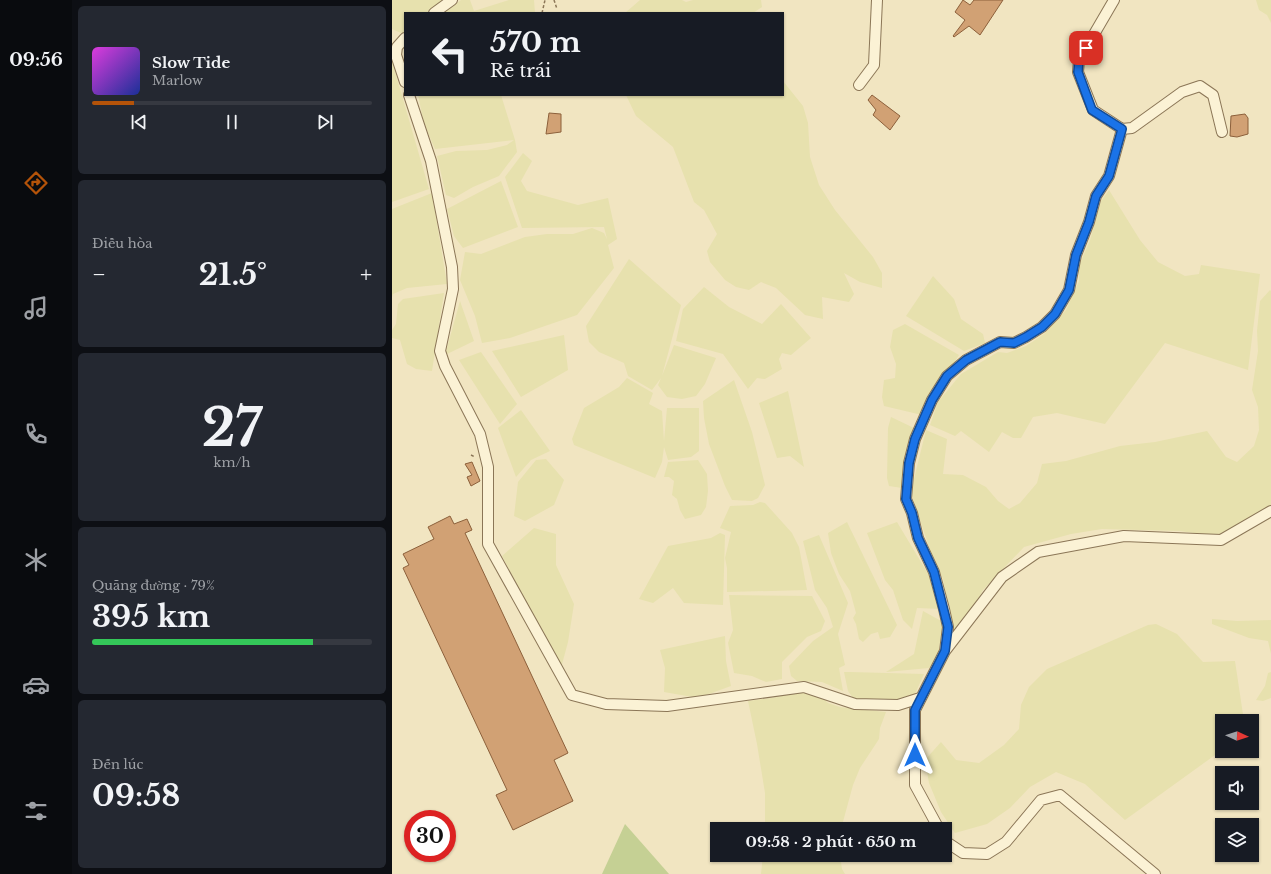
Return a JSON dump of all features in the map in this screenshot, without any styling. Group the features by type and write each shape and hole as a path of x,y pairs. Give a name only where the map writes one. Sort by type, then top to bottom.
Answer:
{"street":[{"path":"435,12 452,0"},
{"path":"859,85 874,65 876,0"},
{"path":"1114,0 1079,60 1078,72 1092,110 1122,129 1132,128 1182,92 1200,86 1213,95 1222,132"},
{"path":"404,39 397,47 396,55 404,79"},
{"path":"409,96 432,160 452,267 453,289 440,351 445,366 480,434 488,467 488,544 572,695 606,704 667,706 804,687 855,704 898,706 920,698"},
{"path":"945,651 948,627 944,609 934,572 918,538 912,513 906,499 909,463 915,439 932,400 947,376 966,360 1000,342 1014,343 1026,337 1042,327 1055,314 1069,290 1076,255 1089,222 1096,196 1109,176 1122,129"},
{"path":"935,822 915,785 915,710 945,651 1002,577 1038,552 1124,536 1221,540 1271,511"},
{"path":"952,846 963,854 987,854 1006,842 1042,800 1060,795 1155,874"}],"path":[{"path":"542,12 545,0"},
{"path":"554,0 557,9"}],"shaded area":[{"path":"392,0 444,0 429,12 404,12 403,34 392,29"},
{"path":"461,0 470,0 474,11 509,0 534,0 535,12 444,12"},
{"path":"640,0 682,0 686,2 693,0 761,0 762,7 754,12 626,12"},
{"path":"1256,0 1271,0 1271,23 1267,15 1259,10"},
{"path":"392,61 429,189 392,202"},
{"path":"784,82 803,106 808,123 810,157 819,185 835,210 873,257 882,273 882,288 860,282 844,273 854,294 849,302 822,297 823,319 805,315 776,288 761,282 749,290 736,287 725,280 710,262 707,251 717,234 704,210 694,202 673,147 636,116 626,96 784,96"},
{"path":"418,96 501,96 515,140 517,152 499,176 473,187 454,198 446,195 437,156 456,151 487,150 507,145 514,140 435,149 424,124"},
{"path":"523,153 532,161 521,181 527,191 578,205 608,198 617,239 608,245 614,268 577,315 510,338 482,343 475,316 460,280 465,252 481,254 525,237 547,234 573,234 592,228 604,233 607,239 604,227 522,228 505,177"},
{"path":"501,181 518,227 463,248 454,236 447,209"},
{"path":"1109,190 1140,240 1158,262 1185,276 1199,274 1201,265 1260,274 1248,370 1165,343 1105,424 1057,413 1033,417 1021,438 1013,438 1002,432 989,452 961,431 955,436 930,425 938,402 961,374 998,352 1007,353 1026,346 1044,334 1066,310 1079,281 1079,266 1090,240 1101,201"},
{"path":"432,193 447,284 407,288 393,294 392,297 392,209"},
{"path":"629,259 681,305 662,376 674,345 716,358 705,384 696,396 682,399 667,397 658,385 661,378 652,390 628,376 624,363 599,352 589,342 586,326"},
{"path":"933,276 954,299 961,319 983,334 985,343 964,351 906,316"},
{"path":"704,287 729,307 762,324 781,304 811,338 791,355 782,353 779,359 782,369 765,379 757,378 748,389 723,354 676,341 683,309"},
{"path":"1270,290 1271,510 1215,536 1180,531 1102,529 1071,534 1024,547 983,590 972,611 953,633 943,579 930,550 912,496 913,483 926,430 947,439 943,474 963,475 986,487 998,501 1009,509 1020,503 1037,483 1042,464 1066,461 1120,446 1155,442 1207,431 1226,457 1237,462 1254,446 1259,430 1258,407 1252,390 1258,351 1257,331 1260,301"},
{"path":"444,293 432,371 416,369 407,364 400,340 392,338 392,330 396,324 398,304 403,299"},
{"path":"460,301 474,341 445,355"},
{"path":"905,324 959,355 922,415 884,406 882,397 884,380 895,378 896,364 890,347 893,330"},
{"path":"564,335 568,370 521,397 492,351"},
{"path":"481,352 517,404 500,424 459,360"},
{"path":"627,378 653,393 649,404 662,411 664,441 667,408 699,408 699,451 691,457 668,460 664,447 662,462 655,478 574,445 572,439 584,408 619,387"},
{"path":"734,380 752,432 765,485 758,498 752,501 732,500 709,444 704,418 703,401"},
{"path":"788,391 804,467 790,456 777,458 759,403"},
{"path":"521,410 550,451 531,460 516,477 498,428"},
{"path":"891,417 914,428 905,457 902,488 889,486 887,478 888,428"},
{"path":"546,459 564,480 554,505 525,521 514,516 518,482 536,460"},
{"path":"698,460 707,474 708,491 706,507 701,515 685,519 680,510 677,499 672,495 674,481 669,477 664,477 668,462"},
{"path":"760,502 765,503 792,533 799,547 807,590 727,592 727,568 725,558 731,532 720,528 730,506 753,505"},
{"path":"847,522 897,625 890,637 880,639 878,632 871,634 863,642 859,639 856,624 853,618 856,613 850,591 839,574 831,553 828,533"},
{"path":"897,522 930,577 940,609 917,608 912,629 903,620 893,590 885,580 867,533"},
{"path":"534,528 556,534 556,565 574,604 568,642 561,668 502,556"},
{"path":"720,533 725,535 723,605 684,603 673,588 653,603 639,599 668,546 711,538"},
{"path":"819,535 848,603 838,634 845,665 839,668 843,691 822,682 797,681 791,676 789,666 813,641 833,627 827,608 815,590 803,541"},
{"path":"729,595 812,596 825,621 821,631 807,637 782,662 782,679 766,682 752,676 734,673 728,643 733,630"},
{"path":"923,611 943,622 938,656 929,668 886,672 914,654"},
{"path":"1212,619 1237,621 1271,620 1271,654 1268,641 1249,638 1212,624"},
{"path":"1156,624 1177,634 1203,662 1235,661 1243,714 1215,714 1215,755 1125,820 1085,784 1056,772 1030,787 1010,808 987,824 955,833 952,828 952,822 948,822 941,812 929,783 925,760 941,742 956,760 979,763 1004,745 1019,729 1021,705 1029,687 1047,669 1148,625"},
{"path":"725,636 726,661 731,686 698,698 664,692 665,668 660,650"},
{"path":"844,672 924,674 915,694 893,701 877,702 853,698 848,691"},
{"path":"1271,672 1271,698 1263,701 1256,700 1265,686 1268,673"},
{"path":"809,692 820,695 828,703 840,707 886,712 880,728 879,739 860,768 853,785 843,822 765,822 765,793 748,701 778,697 790,693"},
{"path":"762,862 841,862 842,869 845,874 761,874"}],"green space":[{"path":"625,824 669,874 602,874"}],"building":[{"path":"963,0 970,5 974,0 1003,0 980,35 969,26 954,37 953,36 965,20 955,12"},
{"path":"872,95 900,116 890,130 873,115 876,110 868,100"},
{"path":"549,113 561,114 561,132 546,134"},
{"path":"1245,114 1248,118 1248,134 1237,137 1230,136 1231,116"},
{"path":"472,462 480,481 471,486 467,477 472,475 465,464"},
{"path":"450,516 454,524 467,519 472,530 465,533 568,753 554,760 573,801 513,830 496,795 507,790 403,568 409,565 403,554 434,539 428,527"}],"route":[{"path":"915,755 915,710 945,651 948,638 948,627 934,572 918,538 912,513 906,499 909,463 915,439 926,413 947,376 966,360 1000,342 1014,343 1042,327 1055,314 1069,290 1076,255 1089,222 1096,196 1109,176 1122,129 1092,110 1078,72 1079,60 1086,48"}]}
